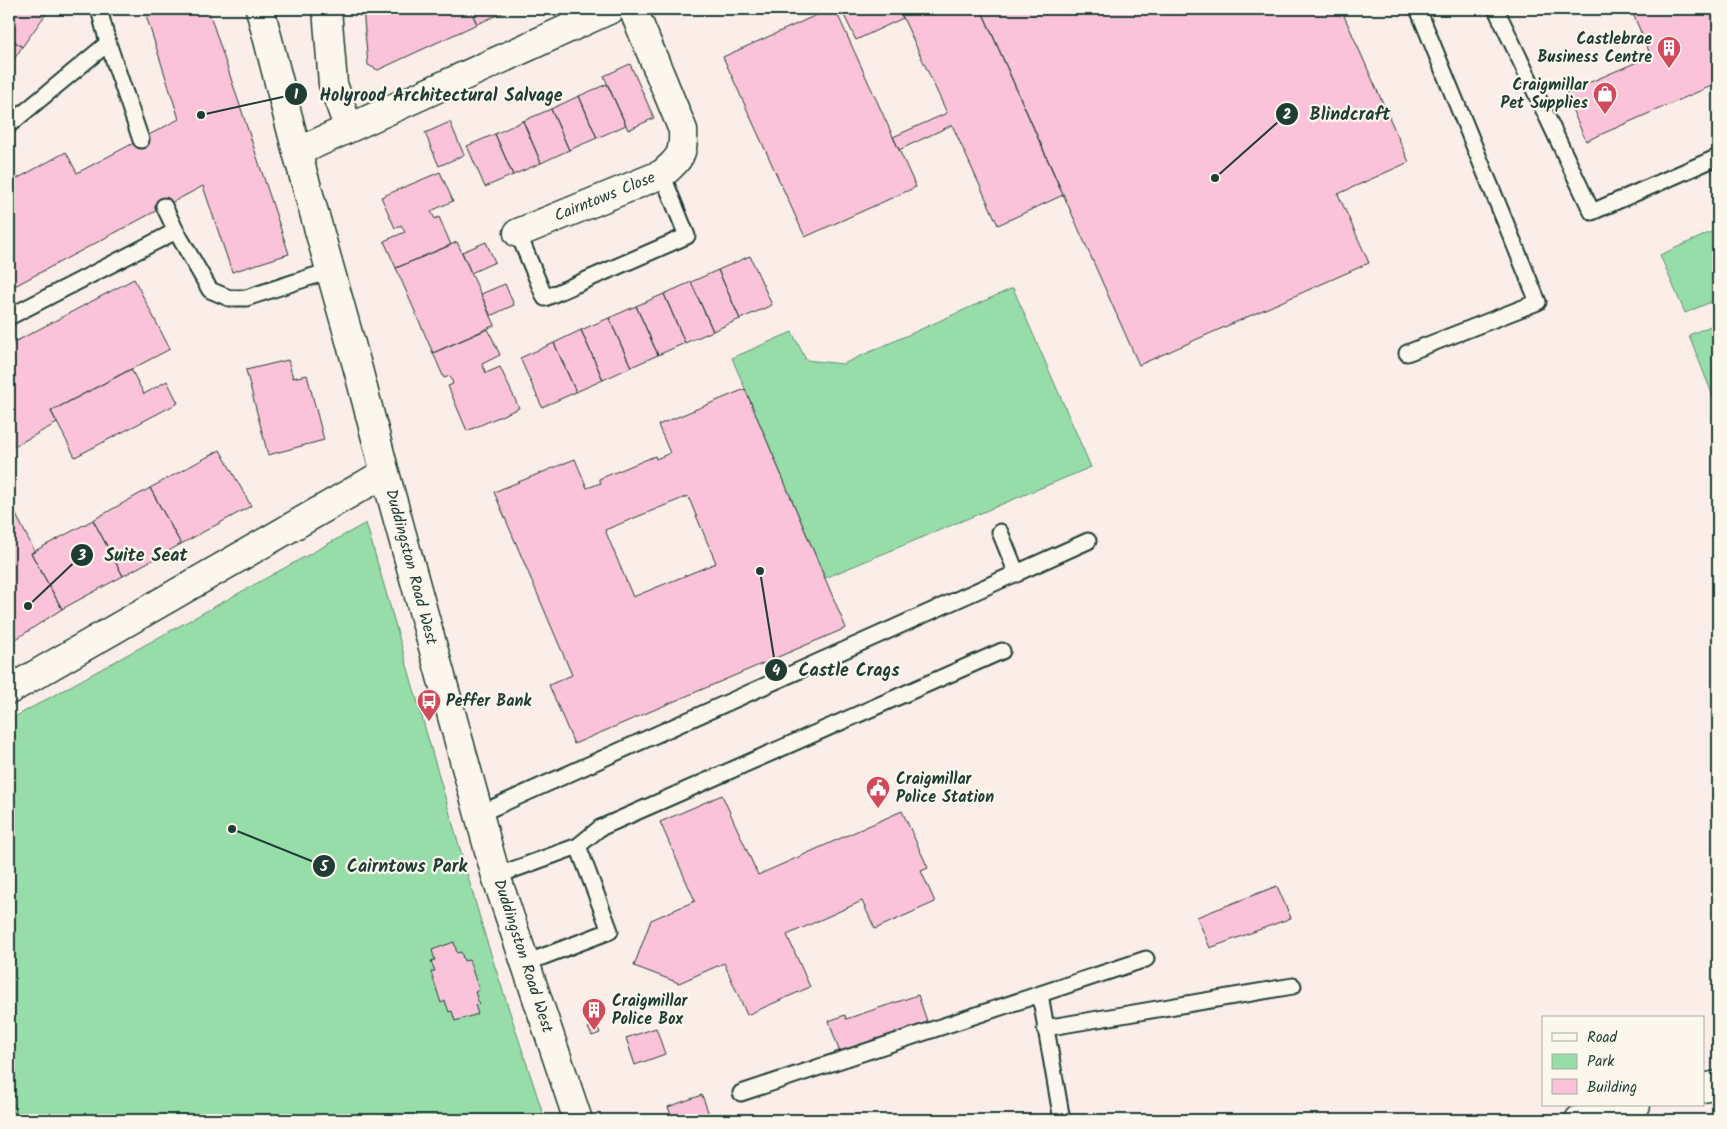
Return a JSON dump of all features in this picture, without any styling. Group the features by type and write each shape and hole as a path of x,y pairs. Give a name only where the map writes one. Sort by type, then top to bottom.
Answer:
{"street":[{"name":"Duddingston Road West","path":"260,9 297,152 332,270 385,473 496,876 578,1120"},
{"path":"327,9 333,84 348,127"},
{"path":"297,152 348,127 611,9"},
{"name":"Cairntows Close","path":"518,233 662,174 675,164 684,147 683,130 633,9"},
{"path":"9,690 385,473"},
{"path":"1704,1088 1718,1084"},
{"path":"1579,1120 1633,1111"}],"lane":[{"path":"99,9 108,43 142,140"},
{"path":"1407,354 1538,302 1418,9"},
{"path":"1496,9 1592,212 1718,157"},
{"path":"9,126 108,43"},
{"path":"518,233 545,298 687,236 662,174"},
{"path":"164,206 210,290 229,298 246,298 332,270"},
{"path":"9,317 176,231"},
{"path":"1000,532 1017,574"},
{"path":"479,814 1088,541"},
{"path":"496,876 578,846 600,828 1002,651"},
{"path":"526,963 610,931 578,846"},
{"path":"741,1093 1146,959"},
{"path":"1045,1028 1293,986"},
{"path":"1040,994 1062,1120"}],"green space":[{"path":"1718,229 1718,299 1685,313 1660,255"},
{"path":"1013,288 1091,467 825,578 732,358 792,332 806,360 843,364"},
{"path":"1718,323 1718,409 1689,335"},
{"path":"366,523 486,939 545,1120 9,1120 9,720"}],"building":[{"path":"9,9 45,9 48,11 22,47 9,37"},
{"path":"144,9 208,9 289,254 232,272 203,186 9,289 9,183 66,152 77,173 179,119"},
{"path":"363,9 470,9 477,24 378,70 368,65"},
{"path":"470,9 511,9 477,24"},
{"path":"830,9 835,9 916,187 805,237 723,57"},
{"path":"841,9 899,9 903,18 856,40"},
{"path":"899,9 981,9 1063,195 998,225 952,125 899,150 893,137 947,113"},
{"path":"981,9 1341,9 1409,162 1338,194 1369,263 1139,365"},
{"name":"Castlebrae Business Centre","path":"1631,9 1718,9 1718,83 1586,141 1565,93 1651,56"},
{"path":"9,37 22,47 9,67"},
{"path":"630,64 654,118 628,130 604,76"},
{"path":"607,84 626,125 597,138 579,96"},
{"path":"579,96 597,138 569,150 551,109"},
{"path":"551,109 569,150 541,163 523,121"},
{"path":"523,121 541,163 513,175 495,134"},
{"path":"450,122 464,155 439,166 425,133"},
{"path":"495,134 513,175 485,187 467,146"},
{"path":"440,172 453,201 431,211 435,219 439,217 451,245 396,268 384,241 405,232 401,225 395,228 381,197"},
{"path":"457,242 495,325 433,353 396,268"},
{"path":"486,242 495,262 471,273 462,252"},
{"path":"750,256 772,305 740,319 718,270"},
{"path":"718,270 740,319 713,331 691,282"},
{"path":"134,279 170,349 51,411 57,423 9,449 9,345"},
{"path":"691,282 713,331 685,343 664,294"},
{"path":"505,284 514,305 490,316 481,294"},
{"path":"664,294 685,343 658,355 636,306"},
{"path":"636,306 658,355 631,367 609,318"},
{"path":"609,318 631,367 603,380 581,330"},
{"path":"488,329 500,355 482,364 486,373 500,367 519,408 467,431 448,386 453,384 450,376 444,378 433,353"},
{"path":"581,330 603,380 576,392 554,343"},
{"path":"554,343 576,392 542,407 520,358"},
{"path":"288,360 293,378 307,375 324,440 268,455 246,370"},
{"path":"131,369 144,394 167,381 178,403 75,457 51,411"},
{"path":"745,389 846,628 574,744 549,685 572,675 494,492 575,459 587,488 601,483 599,479 655,456 656,459 670,453 658,425","holes":["688,496 716,563 633,597 605,530"]},
{"path":"220,450 251,506 181,544 150,488"},
{"path":"150,488 181,544 123,576 93,520"},
{"path":"9,501 35,552 31,553 62,609 16,639 9,625"},
{"path":"93,520 123,576 62,609 31,553"},
{"path":"722,795 758,875 902,811 928,868 921,871 935,902 875,929 862,901 787,935 810,987 747,1015 724,963 679,983 634,966 651,920 695,901 660,822"},
{"path":"1277,886 1291,918 1210,948 1197,917"},
{"path":"454,942 457,953 461,952 464,961 469,960 479,990 475,992 479,1004 475,1005 478,1014 455,1021 452,1011 449,1012 445,1001 441,1003 431,972 435,971 431,961 435,960 432,950"},
{"path":"918,995 928,1024 840,1053 829,1021 845,1015 846,1019"},
{"name":"Craigmillar Police Box","path":"597,1025 600,1033 592,1036 588,1028"},
{"path":"656,1028 665,1054 635,1065 626,1038"},
{"path":"702,1095 711,1120 673,1120 668,1107"}],"place":[{"name":"Castlebrae Business Centre","path":"1669,69"},
{"name":"Holyrood Architectural Salvage","path":"201,115"},
{"name":"Craigmillar Pet Supplies","path":"1605,115"},
{"name":"Blindcraft","path":"1215,178"},
{"name":"Castle Crags","path":"760,571"},
{"name":"Suite Seat","path":"28,606"},
{"name":"Peffer Bank","path":"429,722"},
{"name":"Craigmillar Police Station","path":"878,809"},
{"name":"Cairntows Park","path":"232,829"},
{"name":"Craigmillar Police Box","path":"594,1031"}]}
